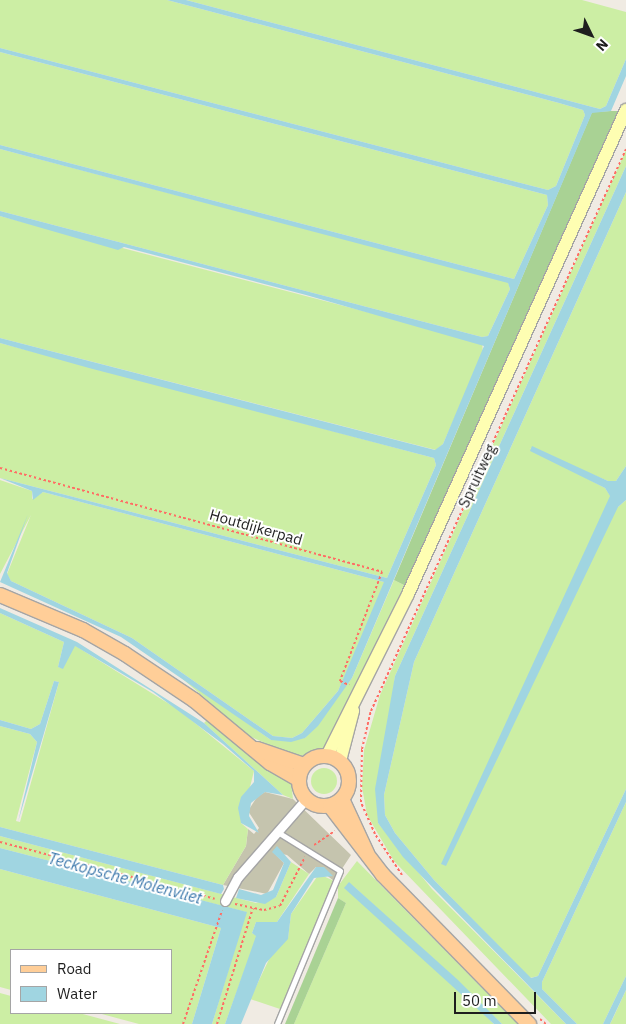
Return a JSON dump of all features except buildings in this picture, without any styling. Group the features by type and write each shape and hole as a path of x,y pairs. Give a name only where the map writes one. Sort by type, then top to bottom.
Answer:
{"main road":[{"name":"Spruitweg","path":"333,758 626,110"},
{"path":"0,595 84,630 125,654 298,779 306,799 336,802"},
{"path":"256,749 304,765 333,758 349,779 336,802"},
{"path":"298,779 304,765"},
{"path":"336,802 367,853 485,984 534,1021"}],"street":[{"path":"225,903 234,883 306,799"}],"lane":[{"path":"276,832 338,868 339,877 277,1024"}],"path":[{"name":"Spruitweg","path":"408,882 364,812 362,749 373,705 626,148"},
{"name":"Houtdijkerpad","path":"0,468 383,574 340,680 351,685"},
{"path":"0,842 225,903 253,908 280,906 309,850"},
{"path":"183,1024 225,903"},
{"path":"217,1024 253,908"},
{"path":"534,1021 546,1024"}],"shaded area":[{"path":"265,792 293,799 351,855 334,881 316,867 309,874 287,855 273,852 284,863 267,894 223,885 246,846 248,829 254,834 259,828 248,811 257,797"}],"green space":[{"path":"0,0 167,0 559,103 583,110 585,115 556,186 548,190 0,48"},
{"path":"186,0 582,0 626,12 626,59 606,106 600,109"},
{"path":"0,52 547,195 548,205 514,279 0,145"},
{"path":"619,111 406,586 394,580 592,112"},
{"path":"0,149 508,282 510,289 488,336 482,337 0,211"},
{"path":"626,150 626,166 395,676 378,823 432,889 566,1024 551,1024 394,861 367,815 362,787 364,750 380,695"},
{"path":"626,192 626,466 616,481 608,481 529,448 605,488 618,507 626,500 626,789 538,976 530,978 434,880 395,833 385,815 384,795 414,662"},
{"path":"0,216 482,342 483,353 443,444 436,450 0,338"},
{"path":"0,343 434,458 436,465 387,578 0,478"},
{"path":"0,480 32,491 32,499 43,492 384,582 385,587 338,691 302,733 292,738 273,736 132,638 11,581 7,574 31,515 0,574"},
{"path":"394,580 406,586 326,746 317,752 297,757 249,736 170,668 271,740 305,738 352,678"},
{"path":"0,613 64,642 58,667 63,668 74,645 179,710 254,771 241,823 248,829 246,846 223,885 0,827 0,726 30,734 37,742 16,821 20,822 59,682 54,681 40,724 31,729 0,720"},
{"path":"208,719 253,759 291,781 293,799 283,795 204,723"},
{"path":"324,768 333,772 337,781 333,790 324,794 315,790 311,781 315,772"},
{"path":"626,802 626,976 603,1024 577,1024 542,989 542,982"},
{"path":"0,836 256,903 276,897 291,862 309,874 277,922 256,922 252,933 257,936 225,1024 212,1024 246,912 0,848"},
{"path":"357,861 520,1024 502,1024 349,882 494,1024 294,1024 346,903 338,898 338,886"},
{"path":"0,869 221,928 192,1024 139,1024 102,1014 172,1014 172,949 10,949 10,990 0,987"},
{"path":"319,874 334,881 280,1009 250,999 274,949 288,938 291,914"},
{"path":"338,898 346,903 294,1024 285,1024"},
{"path":"626,990 626,1024 610,1024 614,1016"},
{"path":"0,993 10,996 10,1014 83,1014 120,1024 0,1024"}],"water":[{"path":"167,0 186,0 600,109 606,106 626,59 626,76 611,111 592,113 352,678 318,726 305,738 291,742 271,740 121,637 0,582 28,514 7,573 11,581 132,638 273,736 292,738 302,733 338,691 384,582 43,492 33,500 32,491 0,478 387,578 436,465 434,458 89,368 0,343 0,338 435,450 443,444 484,346 306,295 124,247 118,250 0,216 0,211 482,337 488,336 510,289 508,283 0,149 0,145 514,279 548,205 547,195 0,52 0,48 548,190 556,186 585,115 583,110 559,103"},
{"path":"626,166 626,192 414,662 384,795 385,815 395,833 434,880 531,978 538,976 626,789 626,802 542,982 542,989 577,1024 566,1024 403,857 378,823 375,789 395,676"},
{"path":"532,446 608,481 616,481 626,466 626,500 618,507 446,866 441,864 610,496 605,488 530,451"},
{"path":"0,608 77,642 204,723 283,795 265,792 251,803 249,816 259,833 241,823 238,808 241,797 254,782 254,771 223,744 153,692 75,646 63,669 58,667 64,642 0,613"},
{"path":"54,681 59,682 18,822 37,742 30,734 0,726 0,720 31,729 40,724"},
{"path":"0,827 223,885 224,889 221,894 0,836"},
{"path":"277,846 291,862 276,897 265,904 236,898 239,889 261,895 273,890 284,863 272,852"},
{"path":"0,848 247,912 212,1024 192,1024 221,928 0,869"},
{"path":"316,867 324,867 333,876 314,878 291,914 288,939 266,963 241,1024 225,1024 256,936 252,933 256,922 277,922"},
{"path":"349,882 458,980 502,1024 494,1024 344,888"},
{"path":"626,976 626,990 610,1024 603,1024"}],"water label":[{"name":"Teckopsche Molenvliet","path":"125,878"}]}
